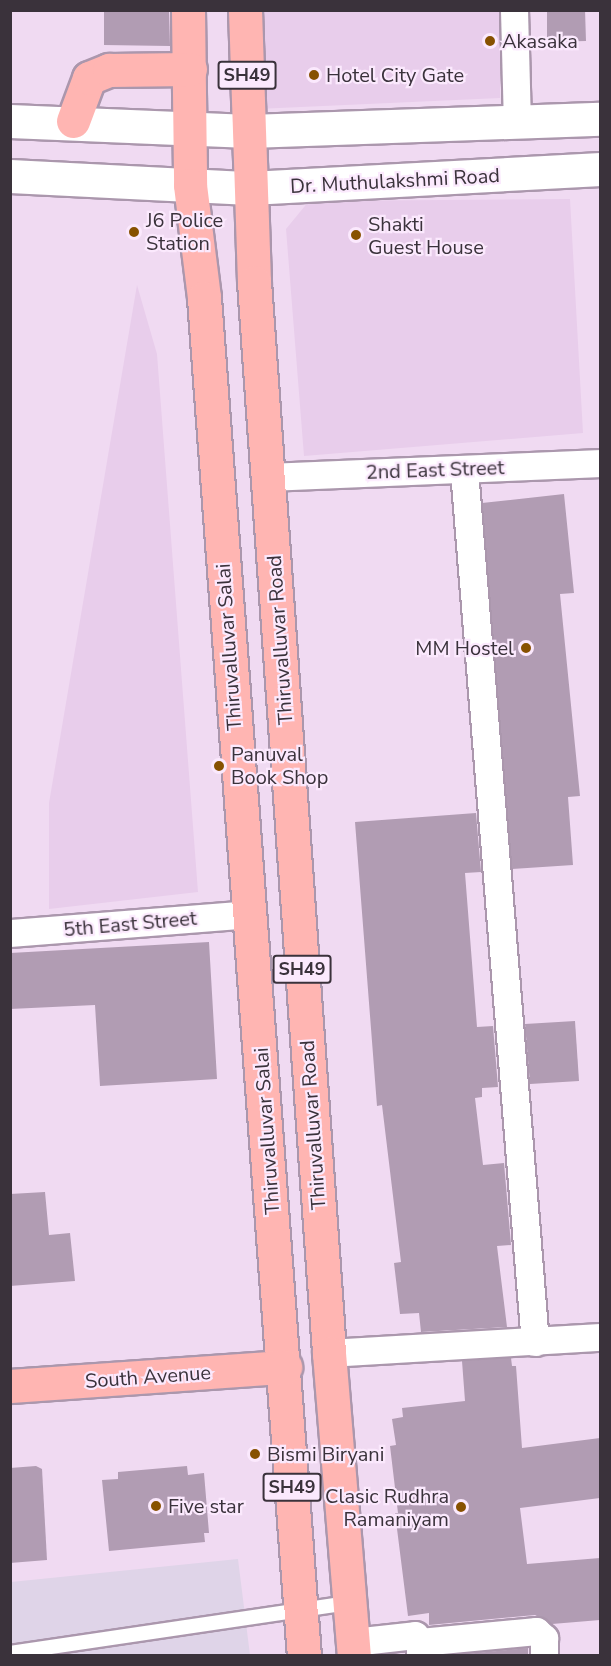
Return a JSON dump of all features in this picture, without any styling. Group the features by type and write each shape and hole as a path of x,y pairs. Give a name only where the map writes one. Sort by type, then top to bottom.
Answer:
{"main road":[{"name":"Thiruvalluvar Salai","path":"188,10 190,185 204,298 285,1367"},
{"name":"Thiruvalluvar Road","path":"246,15 250,188 269,477 328,1353 348,1603 354,1649"},
{"path":"73,121 89,78 109,70 190,69"},
{"path":"10,121 73,121 249,131 600,119"},
{"name":"Dr. Muthulakshmi Road","path":"10,176 250,188 600,169"},
{"name":"South Avenue","path":"10,1386 285,1367"},
{"name":"SH49","path":"285,1367 304,1656"}],"street":[{"path":"514,10 517,122"},
{"name":"2nd East Street","path":"269,477 600,463"},
{"path":"464,470 535,1342"},
{"name":"5th East Street","path":"10,933 250,914"},
{"path":"328,1353 600,1337"},
{"path":"354,1649 405,1634 415,1635 420,1649 536,1631 544,1638 544,1656"}],"lane":[{"path":"10,1653 300,1607 348,1603"}],"shaded area":[{"path":"253,11 500,11 500,98 257,109"},
{"path":"570,199 583,433 304,456 286,229 309,201"},
{"path":"137,285 157,354 198,892 49,909 49,803"},
{"path":"238,1559 250,1655 11,1656 11,1582"}],"building":[{"path":"104,10 169,10 170,46 104,45"},
{"path":"547,10 585,10 586,41 547,42"},
{"path":"564,494 574,593 560,594 580,796 568,797 573,865 512,869 482,503"},
{"path":"476,813 481,872 465,873 477,1027 493,1026 498,1087 482,1088 482,1097 475,1098 483,1165 504,1163 511,1245 497,1246 507,1327 421,1332 419,1313 400,1314 394,1263 401,1262 382,1105 377,1106 355,822"},
{"path":"209,942 217,1079 100,1086 95,1005 10,1009 10,953"},
{"path":"575,1021 579,1081 530,1084 525,1024"},
{"path":"45,1192 49,1235 70,1233 75,1281 10,1286 10,1194"},
{"path":"511,1358 512,1366 516,1366 522,1448 600,1438 600,1498 520,1508 527,1564 600,1558 600,1620 552,1624 535,1615 429,1625 429,1613 408,1616 395,1513 398,1513 390,1446 396,1445 392,1419 403,1417 402,1408 465,1401 462,1361"},
{"path":"36,1466 42,1469 47,1560 10,1563 10,1468"},
{"name":"Five star","path":"187,1466 188,1475 204,1473 209,1533 204,1533 205,1542 109,1551 102,1480 118,1479 118,1472"},
{"path":"528,1648 528,1656 444,1656"}],"place":[{"name":"Akasaka","path":"490,41"},
{"name":"Hotel City Gate","path":"314,75"},
{"name":"J6 Police Station","path":"134,232"},
{"name":"Shakti Guest House","path":"356,235"},
{"name":"MM Hostel","path":"526,648"},
{"name":"Panuval Book Shop","path":"219,766"},
{"name":"Bismi Biryani","path":"255,1454"},
{"name":"Five star","path":"156,1506"},
{"name":"Clasic Rudhra Ramaniyam","path":"461,1507"}]}
